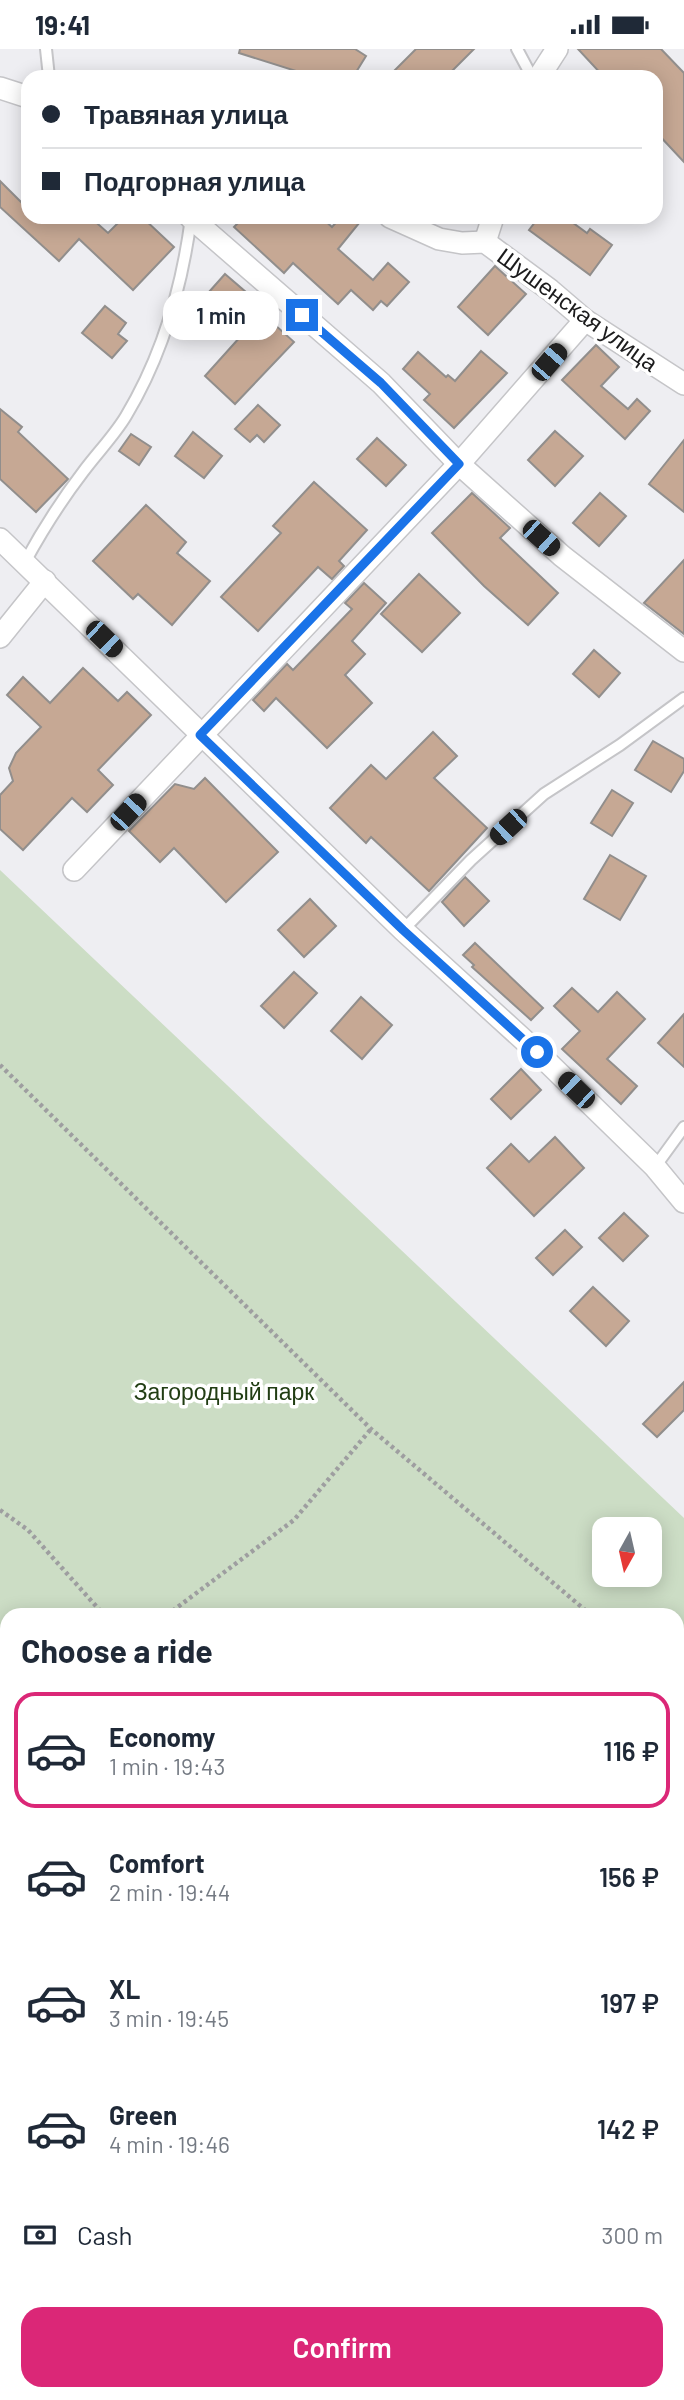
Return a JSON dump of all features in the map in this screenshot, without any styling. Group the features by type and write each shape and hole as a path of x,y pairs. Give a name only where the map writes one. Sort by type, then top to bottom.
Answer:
{"street":[{"path":"544,70 557,49"},
{"path":"0,89 21,95"},
{"path":"198,224 381,383 459,464 562,556 684,651"},
{"name":"Шушенская улица","path":"406,224 439,239 485,243 585,320 684,384"},
{"path":"485,243 491,224"},
{"path":"74,870 459,464 585,320"},
{"path":"0,538 403,930 537,1052 656,1167 684,1202"},
{"path":"0,637 45,581"}],"lane":[{"path":"46,49 48,70"},
{"path":"517,49 529,70"},
{"path":"25,562 49,517 125,418 155,362 186,251 189,224"},
{"path":"403,930 471,860 544,794 620,745 684,698"},
{"path":"656,1167 684,1127"}],"path":[{"path":"0,1065 371,1429 583,1608"},
{"path":"176,1608 294,1520 371,1429"},
{"path":"0,1510 28,1530 98,1608"}],"green space":[{"name":"Загородный парк","path":"0,870 684,1518 684,1608 0,1608"}],"building":[{"path":"240,49 355,49 366,56 357,70 293,70 239,53"},
{"path":"416,49 474,49 453,70 395,70"},
{"path":"578,49 661,49 684,73 684,162 663,140 663,70 598,70"},
{"path":"0,181 21,202 21,224 98,224 108,233 117,224 149,224 174,247 133,290 79,239 59,261 0,207"},
{"path":"237,224 329,224 332,227 335,224 358,224 338,249 373,280 388,263 409,282 387,306 381,301 373,310 351,290 338,304 293,263 284,273 234,227"},
{"path":"534,224 575,224 587,233 590,229 612,245 590,275 529,230"},
{"path":"495,266 526,294 488,335 458,307"},
{"path":"225,274 247,293 244,297 294,342 235,404 205,376 250,326 209,292"},
{"path":"105,306 126,323 118,334 127,341 112,358 82,333"},
{"path":"596,345 619,367 601,386 628,409 637,399 650,411 625,439 562,380"},
{"path":"481,351 507,373 454,428 424,400 430,394 403,369 418,352 446,377 448,375 455,381"},
{"path":"258,405 280,425 264,442 257,435 250,442 235,429"},
{"path":"0,409 22,427 18,432 68,479 36,512 0,479"},
{"path":"555,431 583,456 555,486 528,460"},
{"path":"193,432 222,456 204,478 175,456"},
{"path":"131,434 151,447 139,465 119,451"},
{"path":"377,438 406,465 386,486 357,459"},
{"path":"684,440 684,512 649,484"},
{"path":"314,482 367,530 339,561 344,566 332,579 318,567 258,631 221,597 281,533 273,526"},
{"path":"472,493 510,528 500,538 558,593 528,625 484,586 432,533"},
{"path":"600,493 626,516 599,546 573,523"},
{"path":"146,505 186,542 177,553 210,581 172,625 138,594 133,599 93,561"},
{"path":"684,560 684,634 644,603"},
{"path":"419,574 460,613 422,652 381,614"},
{"path":"364,583 386,603 352,641 365,654 345,675 372,703 327,748 276,698 264,711 253,700 287,664 293,670 352,609 345,603"},
{"path":"594,650 620,673 599,697 573,674"},
{"path":"83,668 118,701 127,692 151,715 98,770 113,785 87,812 72,798 23,850 0,829 0,795 13,781 9,768 16,753 41,727 7,695 23,677 50,703"},
{"path":"433,732 457,756 434,778 487,828 429,891 371,837 366,843 330,808 371,765 386,779"},
{"path":"653,741 684,759 684,771 671,792 635,770"},
{"path":"205,778 278,852 226,902 174,848 160,862 129,831 175,784 194,789"},
{"path":"612,790 633,803 612,836 591,823"},
{"path":"610,855 646,876 620,920 584,899"},
{"path":"465,877 489,901 464,926 442,902"},
{"path":"310,899 336,926 304,957 278,930"},
{"path":"475,943 543,1008 531,1020 472,967 474,965 463,955"},
{"path":"294,972 317,993 284,1028 261,1006"},
{"path":"572,988 598,1012 617,992 645,1019 607,1059 637,1086 621,1104 562,1049 580,1031 554,1006"},
{"path":"361,997 392,1025 362,1059 331,1031"},
{"path":"684,1014 684,1067 658,1043"},
{"path":"521,1069 541,1090 511,1119 491,1099"},
{"path":"555,1137 584,1168 534,1216 487,1168 511,1144 529,1162"},
{"path":"624,1213 648,1236 623,1261 599,1238"},
{"path":"565,1230 582,1247 553,1275 536,1258"},
{"path":"593,1287 629,1321 606,1346 570,1311"},
{"path":"684,1382 684,1410 657,1437 643,1424"}],"route":[{"path":"302,315 381,383 459,464 200,735 403,930 537,1052"}]}
